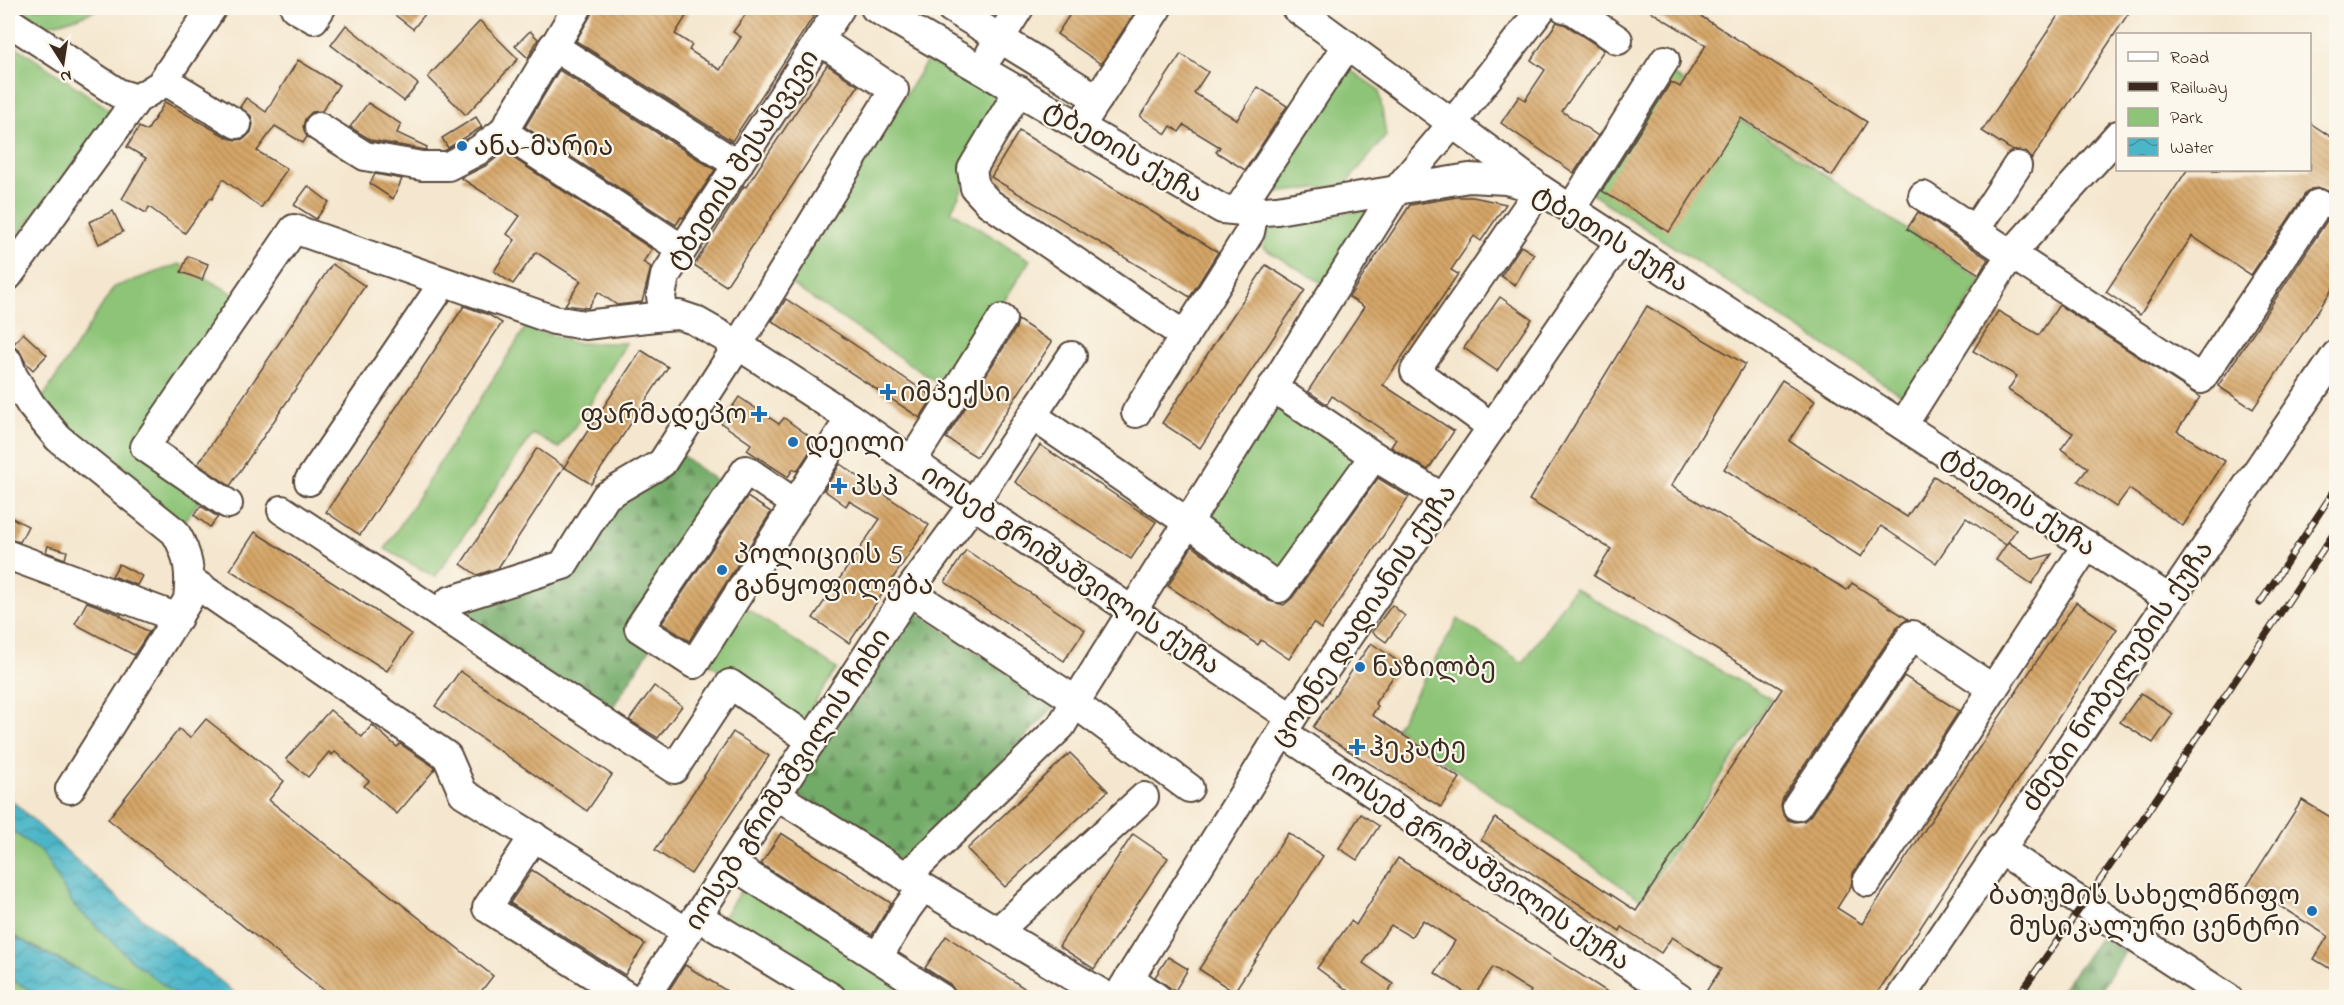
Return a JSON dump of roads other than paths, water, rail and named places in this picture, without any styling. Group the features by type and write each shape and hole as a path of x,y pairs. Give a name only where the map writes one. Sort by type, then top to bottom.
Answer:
{"street":[{"path":"8,276 137,99 164,80 212,8"},
{"path":"295,8 314,19 321,8"},
{"path":"319,127 366,156 422,166 448,166 479,150 503,132 577,8"},
{"name":"ტბეთის შესახვევი","path":"664,316 661,296 666,276 840,8"},
{"name":"ტბეთის ქუჩა","path":"875,8 1222,209 1246,211 1395,192 1469,178 1506,180 1540,189 2169,599"},
{"path":"951,8 1098,99"},
{"path":"981,69 1019,8"},
{"path":"1081,126 1157,8"},
{"path":"878,957 906,910 915,882 1061,726 1395,192 1453,123 1542,8"},
{"path":"1564,8 1573,10 1618,40"},
{"path":"1300,9 1540,189 1415,371 1492,427"},
{"path":"8,21 118,93 137,99"},
{"path":"441,615 449,601 563,566 606,496 662,463 738,345 894,90 819,40"},
{"path":"1136,413 1250,232 1246,211 1347,45"},
{"path":"553,46 738,165"},
{"path":"1571,209 1665,60"},
{"path":"164,80 237,124"},
{"path":"1019,90 972,170 975,188 989,203 1185,336"},
{"path":"503,132 682,249"},
{"path":"1903,425 2011,254 2116,137"},
{"path":"1975,230 2017,166"},
{"path":"1923,196 2201,379 2318,204"},
{"name":"იოსებ გრიშაშვილის ქუჩა","path":"228,504 145,447 294,230 554,320 585,325 680,315 694,320 738,345 850,418 1132,610 1287,725 1679,998"},
{"name":"ცოტნე დადიანის ქუჩა","path":"1123,988 1287,725 1620,240"},
{"path":"309,481 444,282"},
{"path":"912,461 1002,318"},
{"name":"ძმები ნობელების ქუჩა","path":"1900,998 1999,849 2337,355"},
{"name":"იოსებ გრიშაშვილის ჩიხი","path":"644,998 909,591 974,504 1072,356"},
{"path":"8,362 13,376 31,405 58,438 175,532 185,549 190,580 188,600 70,789"},
{"path":"1272,387 1374,456 1443,498"},
{"path":"1033,416 1279,588 1374,456"},
{"path":"796,504 746,470 639,628 694,664 796,504 850,418"},
{"path":"282,510 674,769 730,684 812,741"},
{"path":"1867,882 2087,545"},
{"path":"8,555 173,625"},
{"path":"190,580 447,756 463,793 534,836 692,924 832,998"},
{"path":"909,591 1085,711 1189,788"},
{"path":"1797,806 1912,635 1993,689"},
{"path":"776,795 915,882 999,930 1109,998"},
{"path":"999,930 1144,797"},
{"path":"534,836 487,908 630,998"},
{"path":"1999,849 2228,998"},
{"path":"731,864 941,998"},
{"path":"1123,988 1157,998"}],"water":[{"path":"8,797 122,902 240,997 178,997 128,957 73,904 42,852 8,828"},
{"path":"8,933 69,966 111,984 133,991 178,997 43,997 8,978"}],"railway":[{"path":"2260,603 2336,488"},
{"path":"2017,998 2138,826 2336,530"}],"place":[{"name":"ანა-მარია","path":"462,146"},
{"name":"იმპექსი","path":"888,392"},
{"name":"ფარმადეპო","path":"759,414"},
{"name":"დეილი","path":"793,442"},
{"name":"პსპ","path":"839,486"},
{"name":"პოლიციის 5 განყოფილება","path":"722,570"},
{"name":"ნაზილბე","path":"1360,667"},
{"name":"ჰეკატე","path":"1357,747"},
{"name":"ბათუმის სახელმწიფო მუსიკალური ცენტრი","path":"2312,911"}]}
